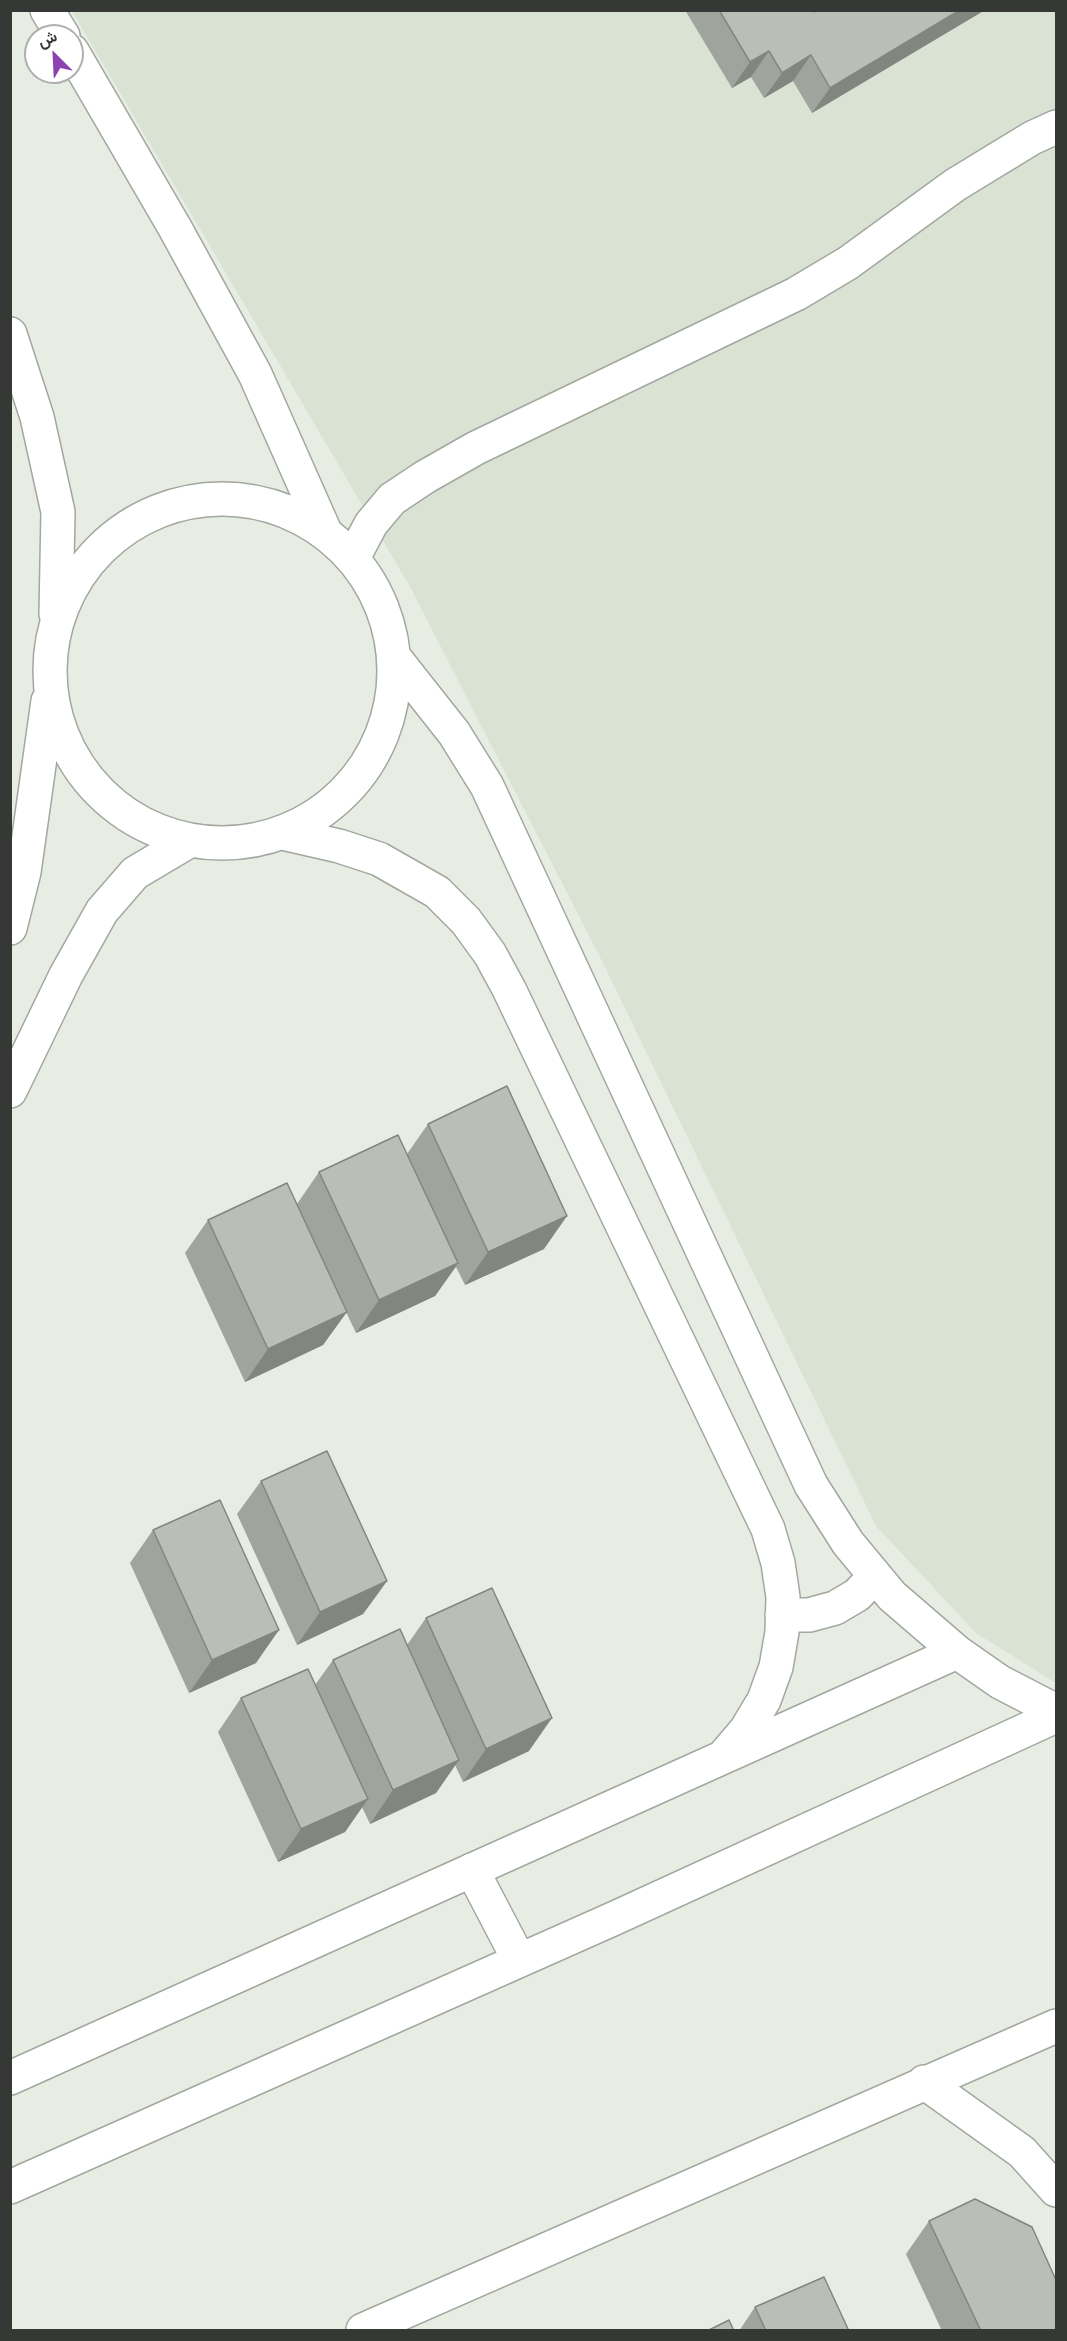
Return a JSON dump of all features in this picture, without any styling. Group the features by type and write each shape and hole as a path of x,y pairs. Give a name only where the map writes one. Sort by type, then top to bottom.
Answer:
{"street":[{"path":"47,10 56,24"},
{"path":"84,72 175,228 255,374 327,534"},
{"path":"353,558 371,524 392,499 425,477 476,448 796,294 848,263 955,185 1056,127"},
{"path":"10,334 37,417 58,512 56,624 50,655 50,687 24,872 10,928"},
{"path":"50,687 56,718 67,748 83,775 105,798 130,817 158,832 189,841 236,843 282,833 310,819 337,800 358,777 370,759 387,721 394,689 394,657 387,622 374,589 353,558 327,534 298,517 267,505 234,500 201,501 168,508 138,521 110,541 94,557 69,593 56,624"},
{"path":"394,657 454,733 487,786 811,1485 848,1543 892,1596 957,1652 1000,1682 1056,1711"},
{"path":"282,833 359,852 413,877 437,892 466,921 490,954 510,989 768,1529 778,1563 782,1615 776,1666 764,1700 746,1730 723,1757"},
{"path":"10,1091 75,957 102,911 135,873 189,841"},
{"path":"782,1615 809,1615 834,1608 857,1595 875,1576"},
{"path":"10,2078 957,1652"},
{"path":"10,2187 519,1960 1056,1716"},
{"path":"472,1870 519,1960"},
{"path":"363,2331 1056,2025"},
{"path":"924,2082 1022,2152 1056,2190"}],"shaded area":[{"path":"72,11 1056,11 1056,1683 976,1633 876,1526 602,961 409,585 84,31 84,24 80,24"}],"building":[{"path":"719,10 813,10 814,12 817,10 960,10 830,88 811,55 782,73 769,51 750,62"},
{"path":"507,1086 567,1216 488,1252 428,1124"},
{"path":"398,1135 458,1263 379,1300 319,1172"},
{"path":"287,1183 347,1312 268,1349 208,1220"},
{"path":"327,1451 387,1581 320,1612 261,1481"},
{"path":"220,1500 279,1630 212,1660 153,1530"},
{"path":"492,1588 552,1718 486,1749 426,1618"},
{"path":"400,1629 459,1760 393,1790 333,1660"},
{"path":"308,1669 368,1799 301,1829 241,1698"},
{"path":"975,2199 1032,2227 1056,2280 1056,2331 981,2331 929,2221"},
{"path":"824,2277 849,2331 766,2331 755,2307"},
{"path":"729,2320 734,2331 707,2331"}]}
